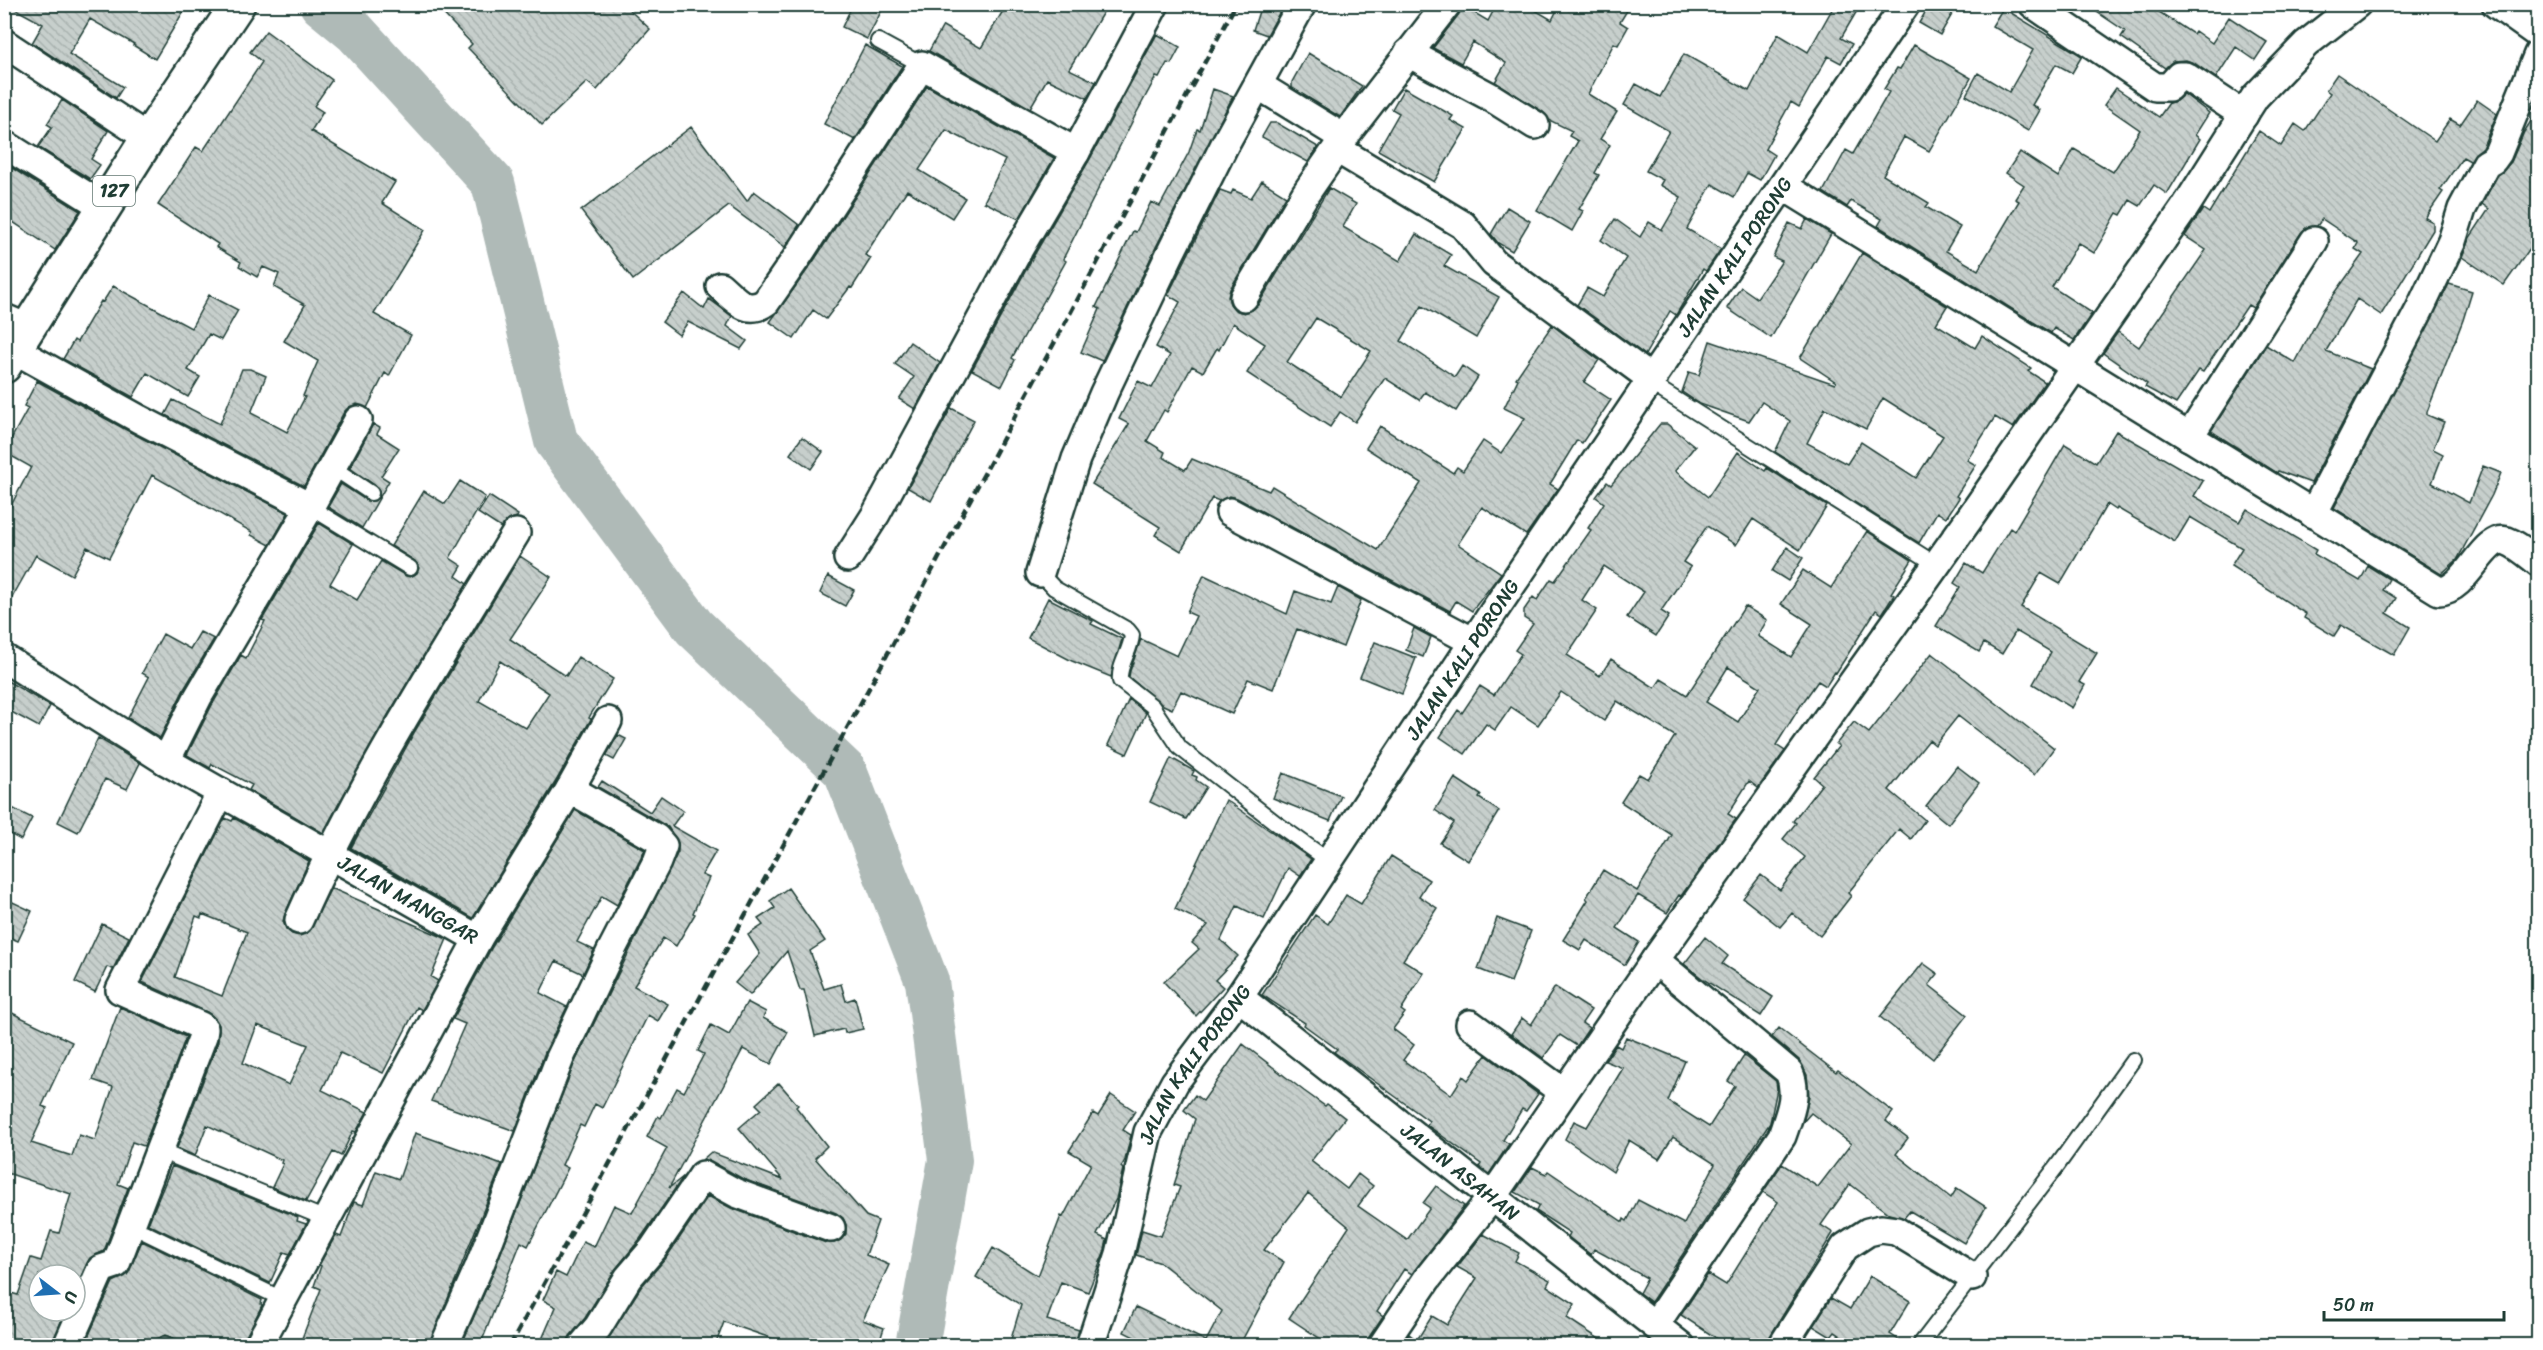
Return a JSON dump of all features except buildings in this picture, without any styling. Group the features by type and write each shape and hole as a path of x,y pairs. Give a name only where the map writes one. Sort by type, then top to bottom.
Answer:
{"main road":[{"name":"127","path":"13,341 233,12"}],"street":[{"path":"848,558 876,514 972,334 1076,152 1155,4"},
{"path":"1040,573 1076,459 1104,393 1175,244 1302,4"},
{"path":"1244,297 1306,193 1408,53 1447,4"},
{"name":"JALAN KALI PORONG","path":"1090,1346 1120,1254 1148,1132 1175,1082 1239,997 1474,642 1906,4"},
{"path":"2034,4 2155,87 2169,87 2179,76 2185,76 2244,115"},
{"path":"1382,1346 1427,1280 1492,1197 1655,960 1937,565 2184,209 2255,98 2306,44 2357,4"},
{"path":"2496,4 2538,34"},
{"path":"4,43 148,138"},
{"path":"1408,53 1489,96 1535,126"},
{"path":"2313,514 2419,311 2452,241 2462,209 2486,164 2498,153 2538,54"},
{"path":"720,286 751,309 766,302 922,65 1076,152"},
{"path":"1258,85 1341,144 1463,225 1494,263 1651,381"},
{"path":"4,144 104,207"},
{"path":"1783,186 2439,591 2447,591 2456,586 2480,555 2496,541 2505,540 2538,562"},
{"path":"2189,437 2314,241"},
{"path":"13,341 140,419 310,507"},
{"path":"166,761 198,697 310,507 358,420"},
{"path":"1230,512 1474,642"},
{"path":"299,920 328,853 373,770 516,533"},
{"name":"JALAN MANGGAR","path":"4,658 166,761 478,939 258,1346"},
{"path":"478,939 570,789 608,721"},
{"path":"444,1346 479,1267 560,1058 663,846 656,838 570,789"},
{"path":"67,1346 100,1269 111,1268 116,1264 204,1029 120,990 221,792"},
{"path":"1655,960 1789,1072 1794,1084 1792,1107 1782,1136 1655,1325"},
{"name":"JALAN ASAHAN","path":"1239,997 1681,1346"},
{"path":"1470,1024 1563,1092"},
{"path":"582,1346 598,1327 628,1278 653,1249 703,1175 736,1193 831,1228"},
{"path":"1782,1346 1845,1247 1868,1232 1896,1231 1972,1277"}],"lane":[{"path":"878,41 922,65"},
{"path":"1651,381 1937,565"},
{"path":"332,467 371,493"},
{"path":"310,507 410,568"},
{"path":"1040,573 1054,588 1128,630 1132,635 1132,641 1119,673 1120,681 1152,706 1180,748 1329,861"},
{"path":"1919,1346 2057,1166 2133,1060"},
{"path":"160,1151 326,1219"},
{"path":"144,1232 282,1299"}],"waterway":[{"path":"321,4 355,32 493,183 556,441 694,627 845,771 927,981 950,1160 917,1346"}],"railway":[{"path":"510,1346 881,666 1236,4"}]}
